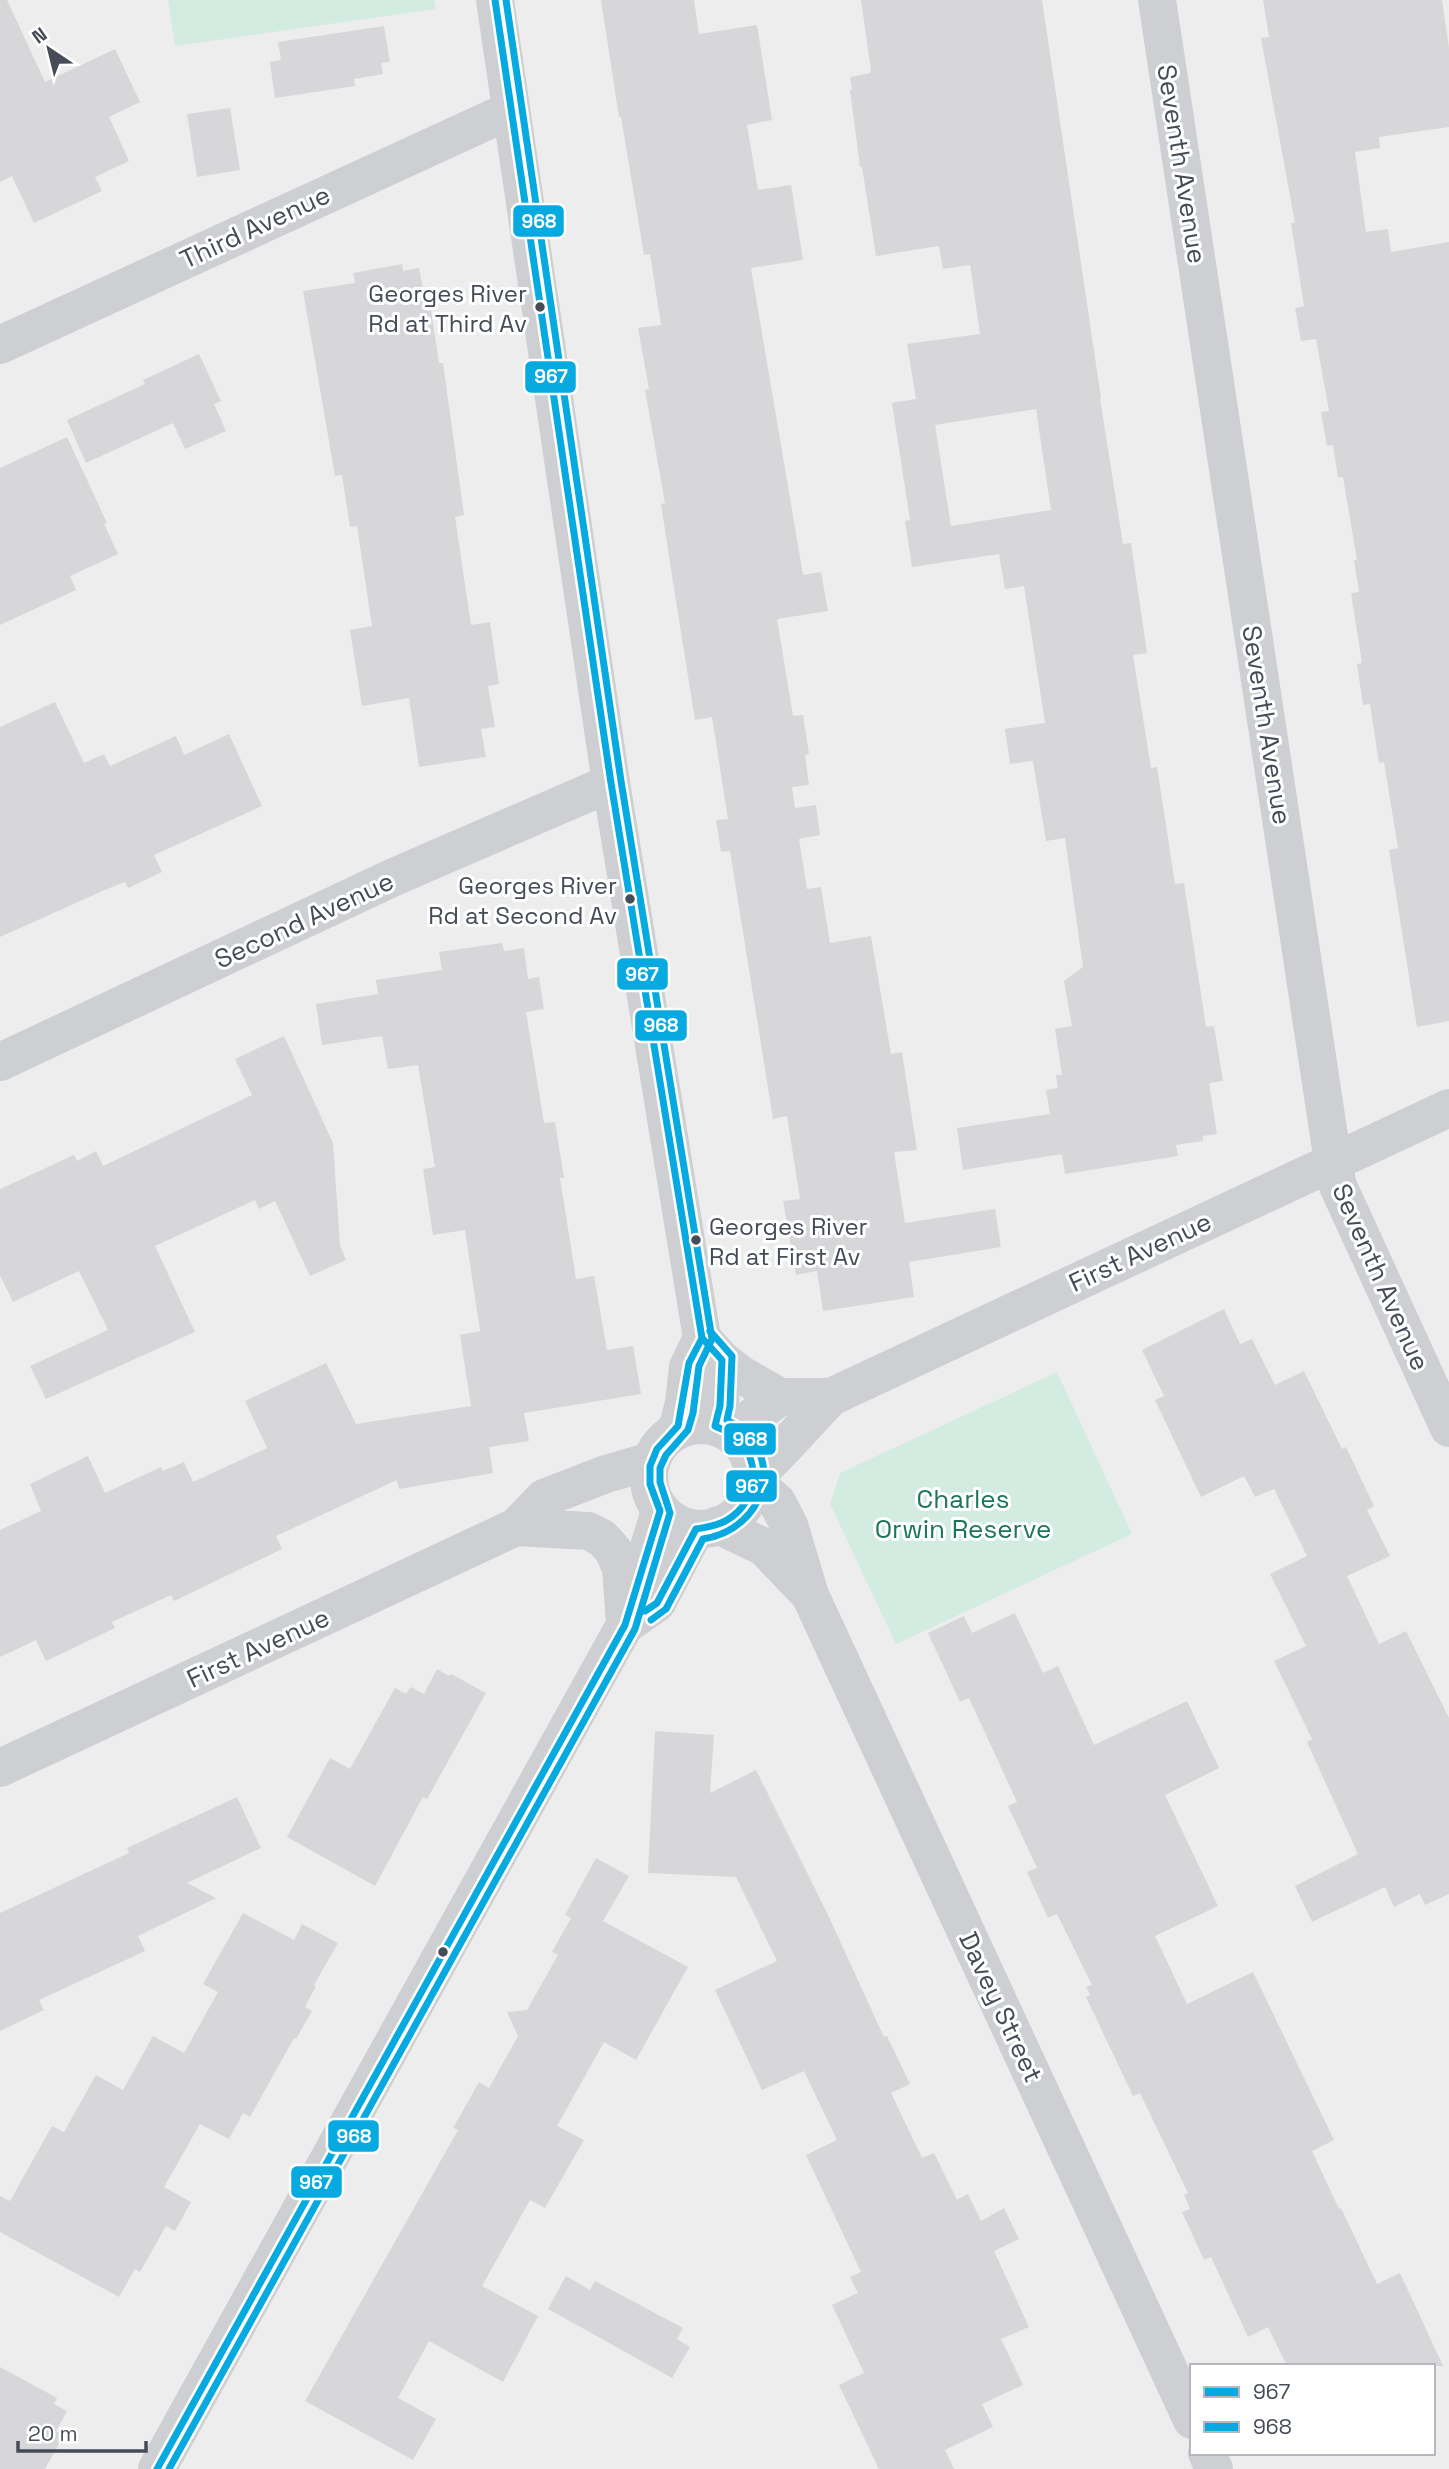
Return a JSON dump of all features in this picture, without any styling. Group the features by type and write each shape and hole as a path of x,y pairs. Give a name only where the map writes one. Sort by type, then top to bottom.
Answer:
{"street":[{"path":"495,0 611,783 712,1349 722,1430"},
{"name":"Seventh Avenue","path":"1157,0 1332,1162 1338,1186 1449,1428"},
{"name":"Third Avenue","path":"0,345 510,110"},
{"name":"Second Avenue","path":"0,1062 394,877 611,783"},
{"name":"First Avenue","path":"753,1479 774,1460 831,1397 1449,1108"},
{"path":"712,1349 740,1374 779,1397 722,1430"},
{"path":"677,1430 684,1403 688,1367 712,1349"},
{"name":"First Avenue","path":"779,1397 831,1397"},
{"path":"702,1424 722,1430 740,1441 747,1453 753,1479 751,1493 738,1513 707,1527 682,1526 660,1511 652,1496 648,1478 650,1461 666,1438 677,1430 702,1424"},
{"name":"First Avenue","path":"0,1768 516,1527 544,1498 606,1474 650,1461"},
{"name":"Davey Street","path":"753,1479 777,1502 789,1525 810,1595 1190,2416"},
{"path":"157,2469 625,1625 660,1511"},
{"name":"First Avenue","path":"516,1527 588,1531 602,1538 613,1550 621,1568 625,1625"},
{"path":"625,1625 657,1603 707,1527"},
{"name":"Davey Street","path":"707,1527 764,1547 810,1595"}],"green space":[{"path":"168,0 434,0 436,9 175,46"},
{"name":"Charles Orwin Reserve","path":"1057,1372 1132,1534 896,1644 830,1504 840,1473"}],"building":[{"path":"0,0 7,0 45,82 115,49 140,102 109,117 129,161 95,177 102,191 34,223 12,176 0,182"},
{"path":"601,0 694,0 699,34 757,25 772,120 747,125 758,190 791,185 803,260 751,268 803,575 821,572 828,611 777,619 793,716 803,715 809,754 805,755 809,785 792,787 795,808 816,805 820,835 799,839 807,889 821,887 830,943 871,936 891,1054 902,1052 917,1150 894,1152 905,1223 995,1209 1001,1247 909,1262 914,1297 823,1311 817,1271 796,1275 783,1201 800,1199 787,1116 773,1119 730,851 721,852 716,820 728,819 712,717 695,720 661,504 665,503 645,390 649,389 638,328 661,325 650,254 644,255"},
{"path":"861,0 1042,0 1123,544 1131,543 1147,653 1133,655 1151,768 1157,767 1175,884 1184,883 1206,1027 1214,1026 1223,1081 1209,1083 1217,1134 1203,1136 1203,1141 1176,1145 1178,1156 1065,1174 1062,1154 963,1170 957,1128 1050,1114 1046,1090 1058,1088 1056,1075 1062,1075 1055,1029 1072,1026 1064,981 1083,967 1065,838 1046,841 1033,761 1010,764 1005,729 1045,723 1024,586 1005,589 999,554 912,567 905,521 910,520 892,403 916,399 907,344 980,334 970,265 943,269 939,246 876,256 850,90 850,77 870,73","holes":["1036,409 1051,510 951,526 935,425"]},
{"path":"1263,0 1442,0 1449,48 1449,127 1379,137 1380,148 1355,152 1366,232 1388,229 1391,252 1449,242 1449,1021 1417,1027 1389,850 1398,848 1384,762 1379,763 1370,704 1363,705 1357,664 1362,663 1351,593 1359,592 1354,560 1357,560 1343,477 1338,478 1333,445 1327,446 1321,412 1329,411 1316,339 1301,341 1295,308 1304,306 1291,223 1295,223 1261,38 1269,37"},
{"path":"384,26 390,62 381,63 383,74 354,79 355,86 275,98 270,62 281,60 278,42"},
{"path":"230,108 240,170 197,177 187,114"},
{"path":"402,264 403,271 419,268 427,311 431,310 439,363 443,363 464,515 455,517 471,625 490,622 499,684 488,686 495,727 481,729 486,757 419,767 409,698 362,706 350,630 372,626 357,526 350,527 342,475 335,476 303,291 355,283 353,273"},
{"path":"199,354 221,401 214,404 226,431 185,449 173,423 86,463 67,420 145,384 143,380"},
{"path":"67,437 107,523 104,524 118,554 70,576 76,590 0,625 0,468"},
{"path":"55,702 84,763 104,754 110,766 176,736 184,755 229,734 262,806 154,855 162,872 128,888 125,882 107,889 0,937 0,727"},
{"path":"502,943 504,951 524,948 528,979 539,977 544,1009 526,1012 544,1123 555,1122 564,1178 560,1178 576,1279 594,1276 607,1350 633,1346 641,1394 524,1413 529,1441 489,1447 493,1473 399,1489 397,1480 276,1536 282,1549 174,1601 171,1595 112,1622 115,1628 46,1661 36,1640 0,1657 0,1530 41,1511 30,1484 88,1456 105,1493 161,1467 163,1471 184,1462 193,1482 267,1448 245,1401 326,1363 356,1424 471,1406 460,1335 480,1331 465,1230 433,1235 423,1169 435,1167 418,1065 388,1069 382,1036 322,1045 316,1004 378,994 376,980 442,970 439,952"},
{"path":"284,1036 333,1143 340,1245 346,1260 310,1276 275,1201 259,1209 255,1200 155,1246 195,1332 46,1399 30,1366 108,1330 79,1271 13,1302 0,1275 0,1189 74,1155 77,1161 96,1151 103,1166 252,1095 235,1059"},
{"path":"1224,1309 1240,1344 1252,1339 1275,1385 1304,1371 1342,1449 1346,1447 1374,1506 1367,1510 1390,1556 1347,1576 1379,1644 1406,1631 1449,1718 1449,1894 1425,1905 1420,1894 1394,1907 1385,1887 1312,1922 1295,1886 1358,1854 1307,1742 1312,1739 1274,1661 1306,1646 1270,1574 1307,1556 1274,1489 1255,1497 1244,1476 1201,1497 1155,1400 1164,1396 1142,1350"},
{"path":"1015,1613 1043,1673 1058,1666 1094,1745 1187,1701 1219,1768 1165,1795 1218,1906 1155,1936 1187,2004 1253,1972 1334,2140 1312,2151 1339,2209 1341,2208 1377,2284 1400,2273 1443,2366 1286,2364 1268,2327 1248,2337 1211,2257 1204,2260 1182,2212 1190,2209 1184,2195 1188,2193 1140,2093 1133,2096 1086,1997 1090,1995 1086,1987 1092,1985 1057,1914 1048,1918 1027,1872 1037,1868 1008,1806 1017,1802 969,1698 960,1702 928,1633 964,1616 972,1633"},
{"path":"437,1669 486,1693 427,1799 423,1797 375,1886 287,1837 330,1758 350,1769 395,1688 406,1694 411,1687 424,1694"},
{"path":"655,1731 714,1735 710,1793 756,1770 828,1915 884,2037 887,2036 910,2084 891,2093 922,2158 934,2153 957,2200 968,2194 981,2221 1004,2208 1019,2239 994,2251 1029,2327 1001,2339 1023,2385 982,2404 993,2427 945,2450 954,2469 879,2469 839,2385 864,2373 832,2305 858,2293 850,2277 861,2272 806,2155 837,2140 804,2071 762,2090 715,1990 777,1961 736,1877 648,1873"},
{"path":"237,1797 261,1848 187,1883 216,1898 138,1936 145,1951 39,2000 44,2010 0,2031 0,1913 129,1853 127,1848"},
{"path":"596,1858 629,1876 603,1921 688,1967 636,2060 604,2042 557,2126 584,2140 545,2208 530,2200 482,2286 538,2316 503,2382 429,2341 398,2398 436,2419 413,2460 305,2401 458,2130 453,2128 479,2082 489,2088 518,2036 507,2012 527,2010 558,1955 552,1952 571,1918 565,1915"},
{"path":"243,1913 294,1940 302,1924 338,1943 305,2007 312,2011 250,2117 243,2113 229,2139 200,2124 164,2187 191,2202 175,2231 166,2226 140,2272 135,2269 119,2297 0,2232 0,2196 10,2201 52,2126 64,2132 96,2075 123,2090 153,2036 184,2053 218,1992 203,1984"},
{"path":"566,2276 590,2290 595,2281 683,2328 677,2339 690,2347 672,2378 548,2309"},
{"path":"0,2367 57,2398 54,2404 67,2411 56,2431 64,2435 45,2469 0,2469"}],"transit line":[{"name":"967","path":"157,2469 625,1625 660,1511 650,1484 650,1466 657,1449 678,1426 689,1363 702,1338 611,783 495,0"},
{"name":"968","path":"169,2469 635,1629 670,1513 660,1482 660,1468 666,1455 688,1430 699,1366 712,1339 621,781 506,0"},
{"name":"968","path":"651,1620 666,1609 703,1539 725,1532 742,1521 755,1505 762,1488 764,1469 758,1451 746,1434 727,1420 732,1356 710,1331"},
{"name":"967","path":"645,1611 657,1603 696,1529 727,1520 737,1513 750,1494 753,1471 746,1450 734,1435 715,1426 720,1406 722,1360 702,1338"}],"place":[{"name":"Georges River Rd at Third Av","path":"540,307"},
{"name":"Georges River Rd at Second Av","path":"630,899"},
{"name":"Georges River Rd at First Av","path":"696,1240"}]}
